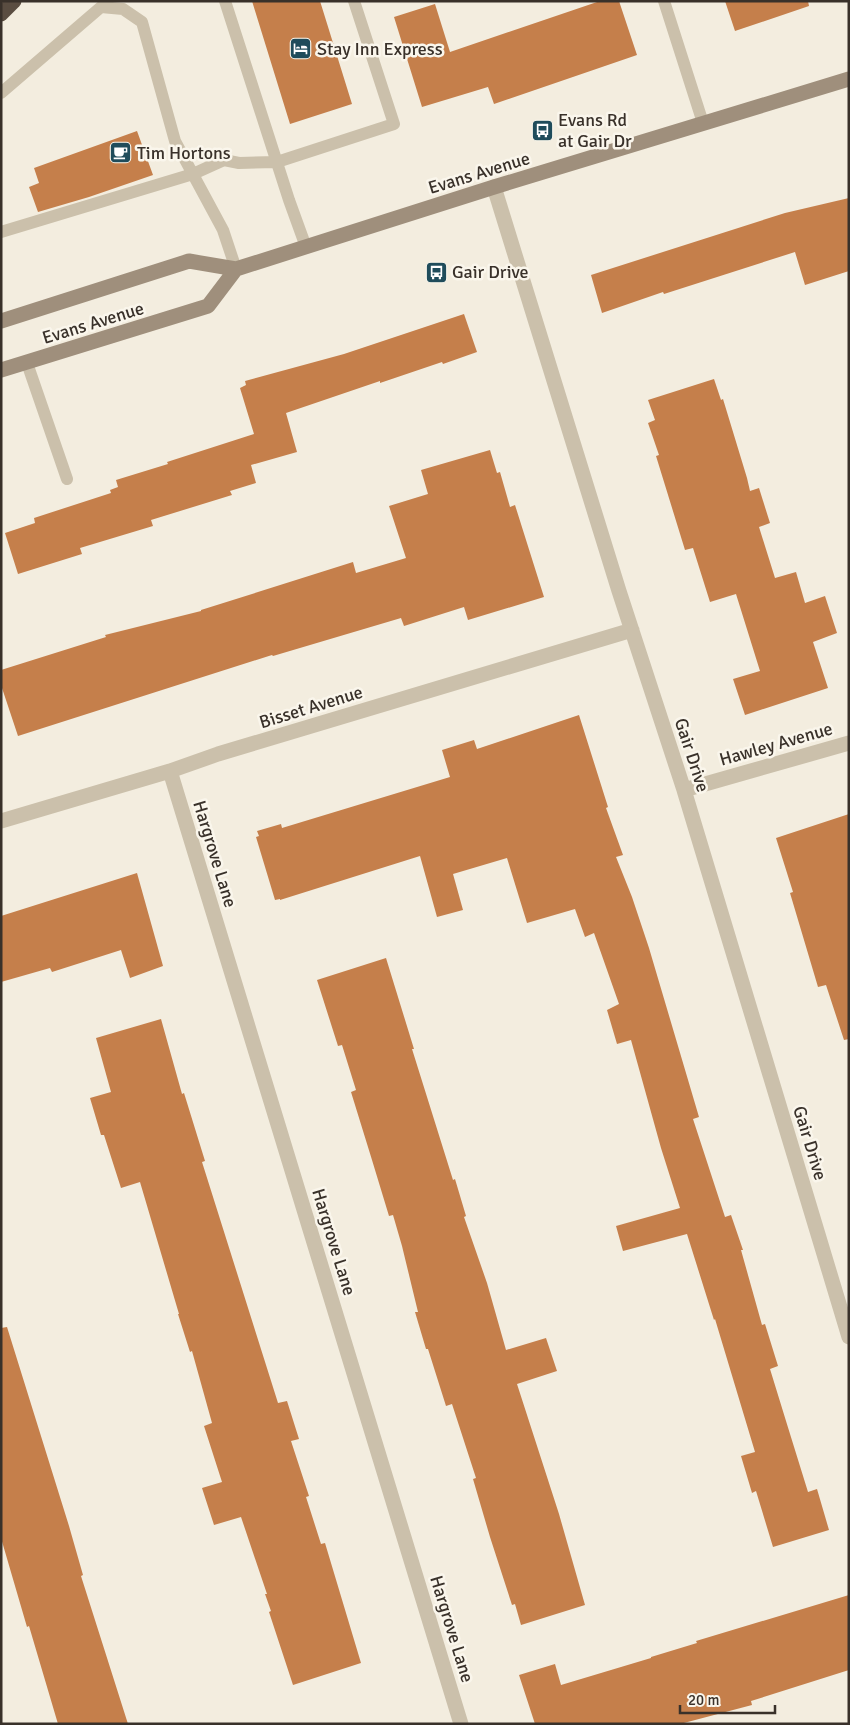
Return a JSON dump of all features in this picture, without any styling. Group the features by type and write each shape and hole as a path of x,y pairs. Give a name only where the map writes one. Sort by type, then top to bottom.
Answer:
{"highway":[{"path":"1,14 14,1"}],"main road":[{"name":"Evans Avenue","path":"1,321 189,261 236,269 494,187 849,79"},
{"name":"Evans Avenue","path":"1,370 208,306 236,269"}],"street":[{"name":"Gair Drive","path":"494,187 632,630 684,790 849,1337"},
{"name":"Bisset Avenue","path":"1,821 632,630"},
{"name":"Hawley Avenue","path":"684,790 849,743"},
{"name":"Hargrove Lane","path":"170,771 461,1724"}],"lane":[{"path":"225,1 306,247"},
{"path":"1,232 194,174 224,160 239,163 277,162 394,124 354,1"},
{"path":"664,1 703,123"},
{"path":"1,93 102,7 123,9 142,22 175,141 223,230 236,269"},
{"path":"27,363 67,479"}],"building":[{"name":"Stay Inn Express","path":"252,1 320,1 352,104 290,124"},
{"path":"600,1 619,1 637,55 494,104 488,87 422,107 394,17 435,4 450,52"},
{"path":"725,1 808,1 809,6 735,31"},
{"path":"137,131 153,175 38,212 29,187 39,183 34,168"},
{"path":"849,198 849,271 805,285 795,252 664,294 663,292 602,313 591,275 785,213"},
{"path":"464,314 477,352 380,383 380,381 286,413 297,452 251,465 256,483 230,491 232,495 151,520 153,526 80,548 82,554 18,574 5,533 35,523 34,518 111,493 110,490 118,487 116,480 254,434 240,388 246,385 245,381 344,354"},
{"path":"714,379 721,400 723,399 750,491 759,488 770,523 759,527 775,578 796,572 805,603 825,596 837,633 813,642 828,688 745,715 733,679 760,671 736,594 710,602 693,548 685,550 656,456 659,455 648,423 655,420 648,400"},
{"path":"490,450 497,473 500,472 510,507 515,505 544,597 468,620 464,607 404,626 401,618 272,655 18,736 1,685 1,670 106,637 105,635 201,611 353,562 356,573 406,558 389,506 428,494 421,470"},
{"path":"579,715 608,807 606,808 623,855 616,857 649,948 699,1117 693,1119 725,1217 731,1215 743,1250 741,1250 762,1325 765,1324 778,1366 770,1369 808,1492 817,1489 829,1530 773,1547 756,1491 752,1493 741,1456 755,1452 687,1234 623,1251 616,1226 680,1208 631,1040 617,1044 607,1010 619,1004 594,933 585,937 575,909 527,923 507,858 453,874 463,910 437,917 420,856 275,900 256,837 259,836 257,831 281,824 282,828 450,777 442,750 474,740 477,749"},
{"path":"849,814 849,1039 844,1040 826,985 818,987 790,893 793,892 776,838"},
{"path":"137,873 163,966 130,978 121,950 52,972 50,968 1,982 1,916"},
{"path":"386,958 414,1049 412,1049 453,1180 455,1179 466,1216 464,1217 487,1283 506,1350 546,1338 557,1371 517,1384 559,1514 585,1605 521,1625 515,1604 512,1605 490,1537 473,1479 476,1478 452,1404 446,1406 428,1349 426,1349 415,1312 418,1312 393,1215 389,1216 351,1092 356,1090 342,1045 338,1046 317,980"},
{"path":"161,1019 182,1094 184,1093 205,1161 202,1162 278,1403 287,1401 299,1439 291,1441 309,1496 306,1497 321,1544 325,1543 361,1663 293,1685 269,1612 271,1611 265,1594 267,1594 241,1517 214,1525 202,1488 222,1482 204,1426 212,1423 192,1351 190,1352 178,1314 140,1182 121,1188 104,1135 101,1135 90,1098 111,1092 96,1038"},
{"path":"7,1327 69,1526 83,1575 81,1576 128,1724 58,1724 29,1626 27,1627 1,1538 1,1328"},
{"path":"849,1595 849,1670 751,1701 752,1705 680,1724 535,1724 519,1675 555,1664 561,1685 697,1643 696,1641"}],"place":[{"name":"Stay Inn Express","path":"301,49"},
{"name":"Evans Rd at Gair Dr","path":"542,130"},
{"name":"Tim Hortons","path":"121,153"},
{"name":"Gair Drive","path":"436,272"}]}
